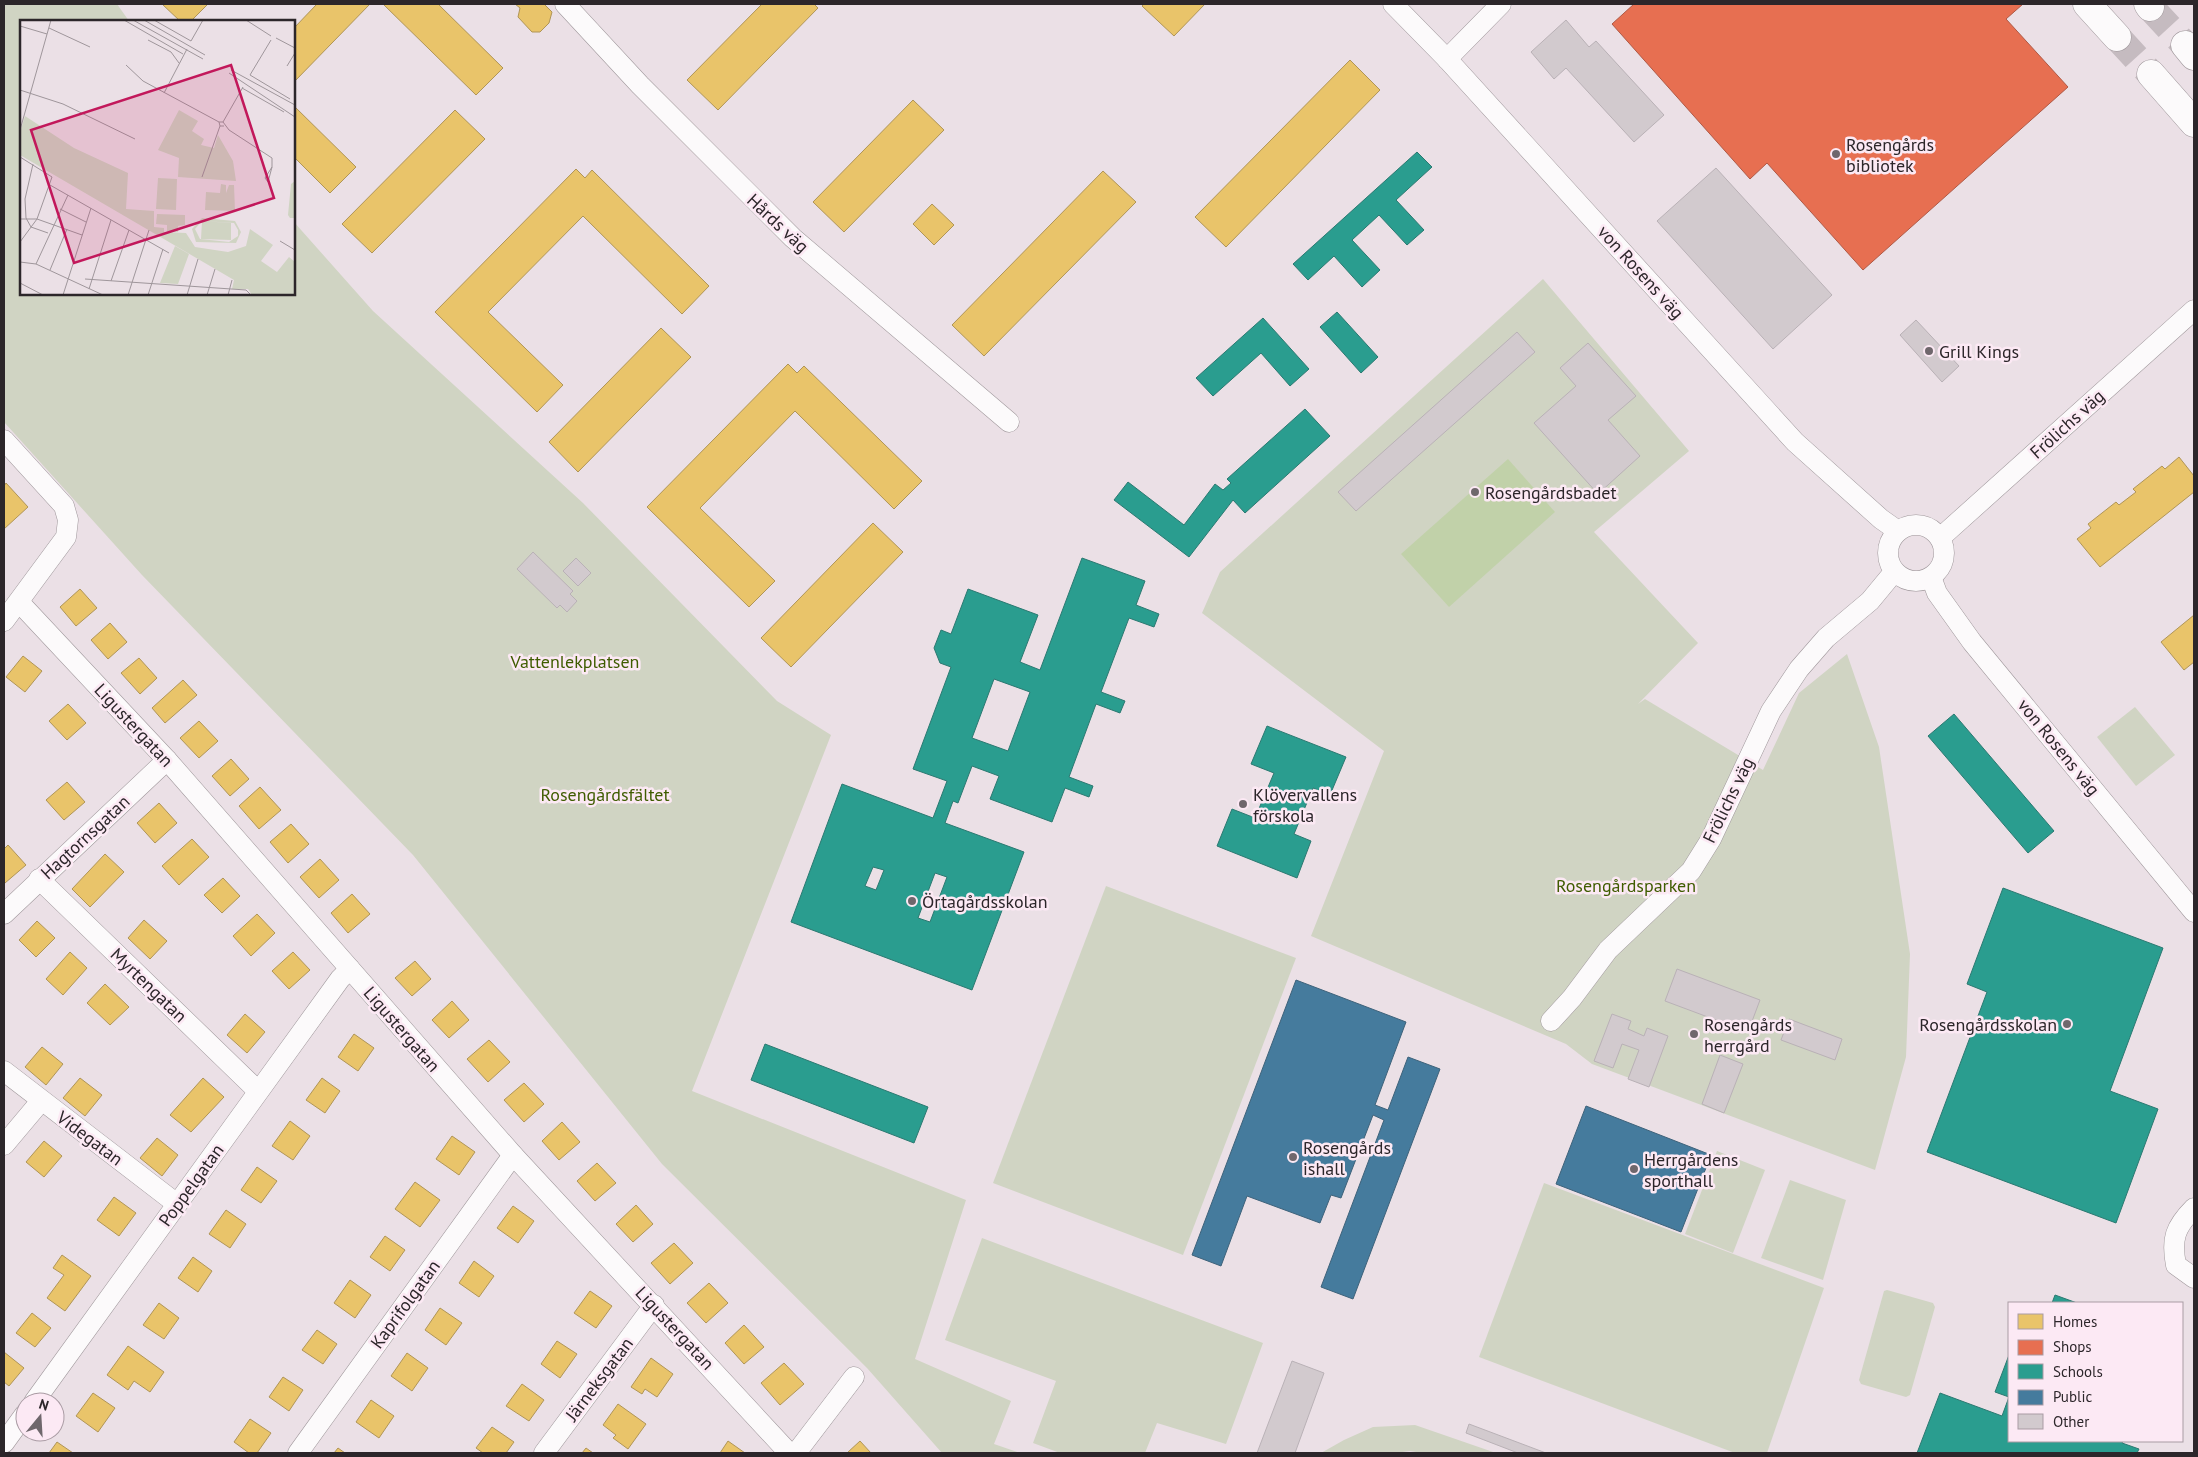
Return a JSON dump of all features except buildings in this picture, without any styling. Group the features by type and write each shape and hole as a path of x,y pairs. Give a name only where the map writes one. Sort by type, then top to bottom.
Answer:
{"main road":[{"path":"2088,4 2117,37"},
{"path":"2151,74 2194,123"}],"street":[{"name":"Hårds väg","path":"565,4 647,92 793,238 1009,422"},
{"name":"von Rosens väg","path":"1393,4 1446,59 1795,442 1881,519 1898,530"},
{"path":"1446,59 1501,4"},
{"name":"Frölichs väg","path":"1940,538 2194,310"},
{"path":"4,440 64,506 68,520 66,537 4,621"},
{"path":"1916,524 1934,530 1940,538 1944,548 1944,559 1939,569 1931,577 1922,581 1912,581 1902,578 1894,572 1887,555 1888,546 1898,530 1916,524"},
{"name":"Frölichs väg","path":"1551,1021 1572,998 1608,950 1691,871 1711,839 1771,711 1799,668 1826,638 1870,601 1894,572"},
{"name":"von Rosens väg","path":"1931,577 1937,592 1972,642 2194,912"},
{"name":"Ligustergatan","path":"19,602 167,760 513,1155 654,1305 789,1453"},
{"name":"Hagtornsgatan","path":"4,914 167,760"},
{"name":"Myrtengatan","path":"39,879 258,1091"},
{"name":"Poppelgatan","path":"41,1392 258,1091 340,979 350,969"},
{"name":"Videgatan","path":"4,1071 177,1204"},
{"path":"4,1145 41,1101"},
{"name":"Kaprifolgatan","path":"298,1453 513,1155"},
{"path":"2194,1208 2184,1219 2177,1231 2173,1247 2176,1265 2194,1278"},
{"name":"Järneksgatan","path":"544,1453 654,1305"},
{"path":"796,1453 854,1377"},
{"path":"4,1443 15,1428"}],"green space":[{"name":"Rosengårdsfältet","path":"4,4 117,4 128,20 20,20 20,295 295,295 295,223 373,311 583,503 777,701 831,735 692,1091 966,1200 915,1359 1011,1401 994,1444 1020,1453 942,1453 867,1368 662,1164 413,855 142,575 4,422"},
{"name":"Rosengårdsparken","path":"1543,279 1689,451 1594,532 1698,643 1638,704 1645,699 1763,770 1799,693 1847,654 1879,747 1910,954 1906,1057 1875,1170 1592,1064 1566,1044 1311,936 1384,751 1202,613 1220,572"},
{"path":"2135,707 2175,755 2136,786 2097,737"},
{"path":"1106,886 1296,958 1183,1255 993,1183"},
{"path":"1717,1151 1765,1170 1733,1253 1685,1234"},
{"path":"1790,1180 1846,1200 1823,1280 1761,1258"},
{"path":"1544,1183 1824,1288 1767,1453 1735,1453 1479,1357"},
{"path":"982,1238 1263,1343 1226,1444 1157,1423 1145,1453 1060,1453 1033,1443 1056,1381 945,1340"},
{"path":"1887,1290 1933,1303 1935,1307 1910,1395 1906,1397 1861,1384 1859,1380 1884,1291"},
{"path":"1415,1425 1496,1453 1422,1453 1410,1451 1395,1453 1321,1453 1373,1427"}],"shaded area":[{"path":"1508,459 1555,512 1449,607 1401,554"}],"tunnel":[{"path":"2150,7 2185,45"},
{"path":"2117,37 2151,74"}],"place":[{"name":"Rosengårds bibliotek","path":"1836,154"},
{"name":"Grill Kings","path":"1929,351"},
{"name":"Rosengårdsbadet","path":"1475,492"},
{"name":"Klövervallens förskola","path":"1243,804"},
{"name":"Örtagårdsskolan","path":"912,901"},
{"name":"Rosengårdsskolan","path":"2067,1024"},
{"name":"Rosengårds herrgård","path":"1694,1034"},
{"name":"Rosengårds ishall","path":"1293,1157"},
{"name":"Herrgårdens sporthall","path":"1634,1169"}],"park label":[{"name":"Vattenlekplatsen","path":"575,661"}]}
